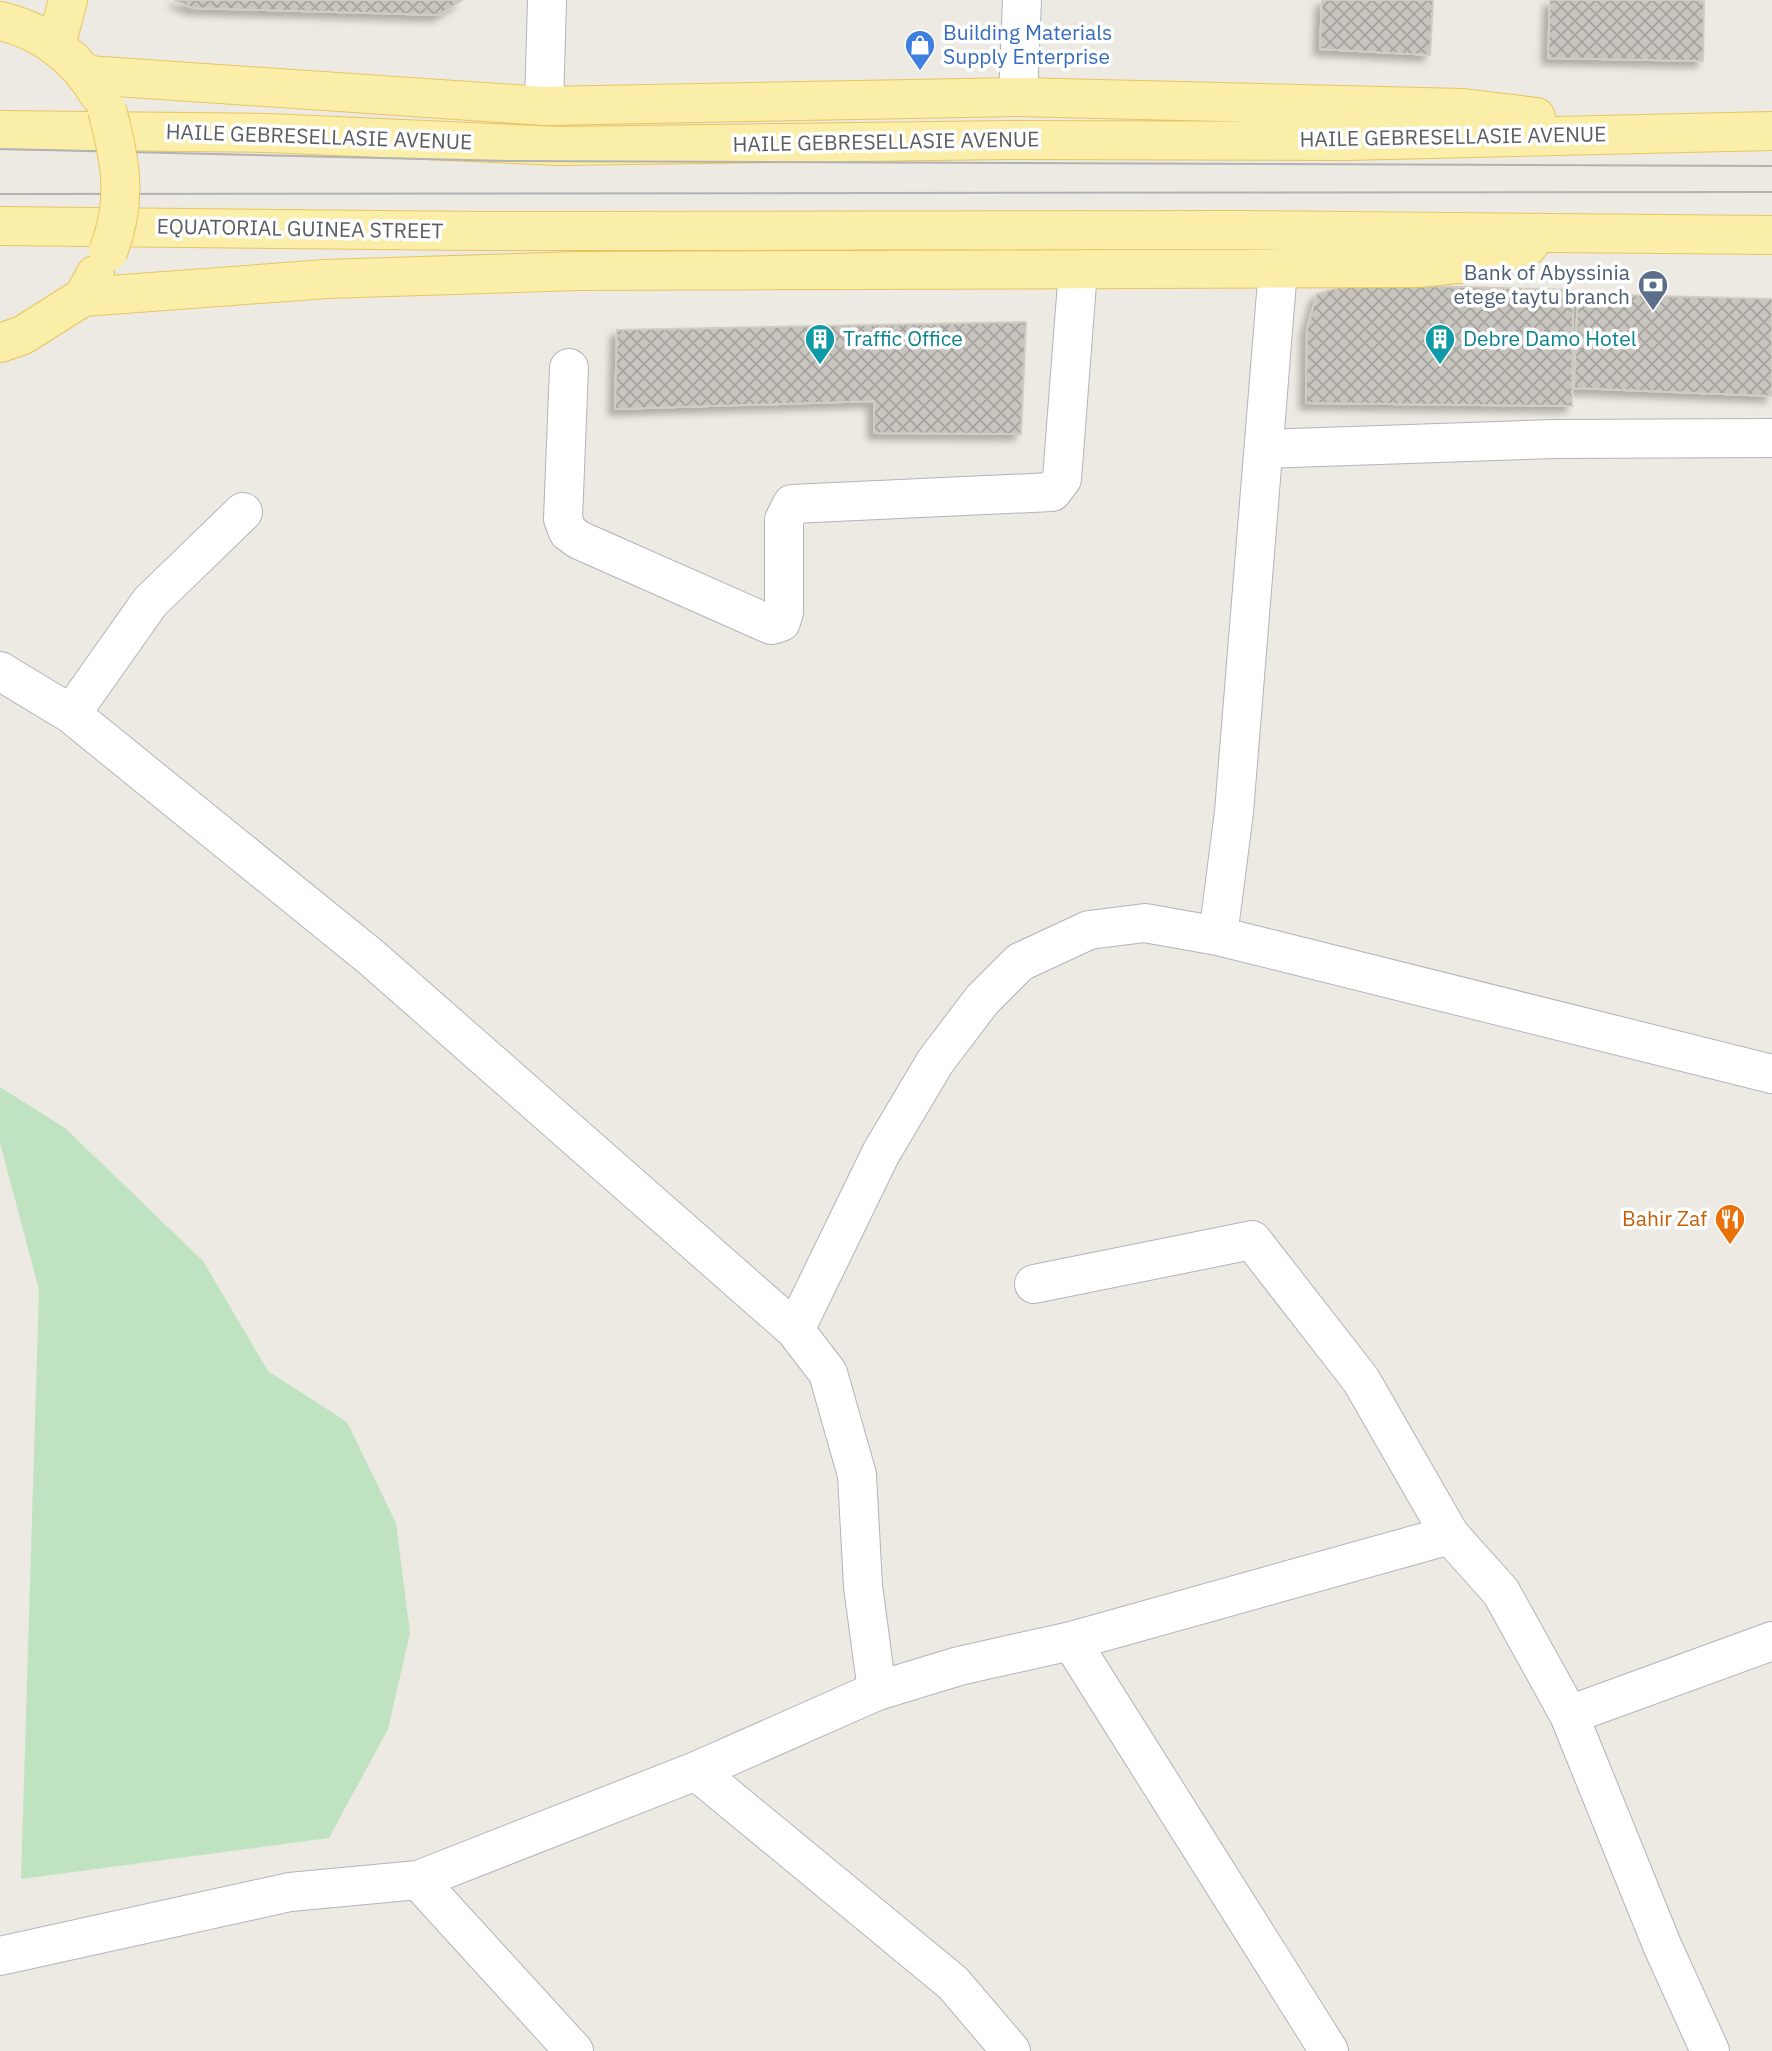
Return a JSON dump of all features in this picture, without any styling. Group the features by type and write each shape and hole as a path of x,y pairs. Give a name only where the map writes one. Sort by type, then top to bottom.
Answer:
{"main road":[{"path":"56,44 68,0"},
{"path":"0,21 56,44 87,75 107,110 122,184 118,225 108,252 83,297"},
{"path":"87,75 544,106 1017,97 1463,108 1645,132"},
{"name":"HAILE GEBRESELLASIE AVENUE","path":"0,130 268,133 559,146 1010,140 1345,141 1772,131"},
{"name":"EQUATORIAL GUINEA STREET","path":"0,226 482,231 1254,230 1563,233"},
{"path":"0,343 23,335 83,297 326,279 577,271 1419,268 1466,263 1563,233 1772,235"}],"street":[{"path":"544,106 547,0"},
{"path":"1017,97 1022,0"},
{"path":"1218,936 1234,812 1278,269"},
{"path":"569,368 563,519 568,532 579,540 771,625 781,622 784,612 784,520 792,504 1052,492 1062,480 1078,270"},
{"path":"1264,449 1554,439 1772,438"},
{"path":"71,714 150,602 243,512"},
{"path":"0,671 71,714 372,958 795,1330 828,1373 858,1475 863,1586 877,1690"},
{"path":"795,1330 881,1153 935,1062 982,1000 1020,962 1089,930 1145,923 1218,936 1772,1074"},
{"path":"1034,1284 1252,1240 1361,1380 1450,1535 1501,1592 1569,1715 1662,1945 1710,2051"},
{"path":"0,1956 290,1892 418,1880 696,1771 877,1690 958,1666 1071,1641 1450,1535"},
{"path":"1569,1715 1772,1640"},
{"path":"1071,1641 1329,2051"},
{"path":"696,1771 953,1983 1011,2051"},
{"path":"418,1880 574,2051"}],"green space":[{"path":"0,1087 65,1128 203,1261 268,1371 347,1422 396,1523 410,1633 388,1729 329,1838 21,1879 39,1290 0,1143"}],"building":[{"path":"174,0 462,0 439,15 193,8"},
{"path":"1322,0 1433,0 1430,55 1320,49"},
{"path":"1550,0 1704,0 1703,61 1548,58"},
{"name":"Debre Damo Hotel","path":"1352,284 1573,290 1572,406 1306,403 1307,329 1317,294"},
{"path":"1578,294 1772,299 1772,396 1574,388"},
{"name":"Traffic Office","path":"1026,322 1021,434 874,433 874,401 615,409 617,330"}],"tram line":[{"path":"0,149 508,161 1772,166"},
{"path":"0,194 1772,192"}],"place":[{"name":"Building Materials Supply Enterprise","path":"920,72"},
{"name":"Bank of Abyssinia etege taytu branch","path":"1653,312"},
{"name":"Traffic Office","path":"820,366"},
{"name":"Debre Damo Hotel","path":"1440,366"},
{"name":"Bahir Zaf","path":"1730,1246"}]}
